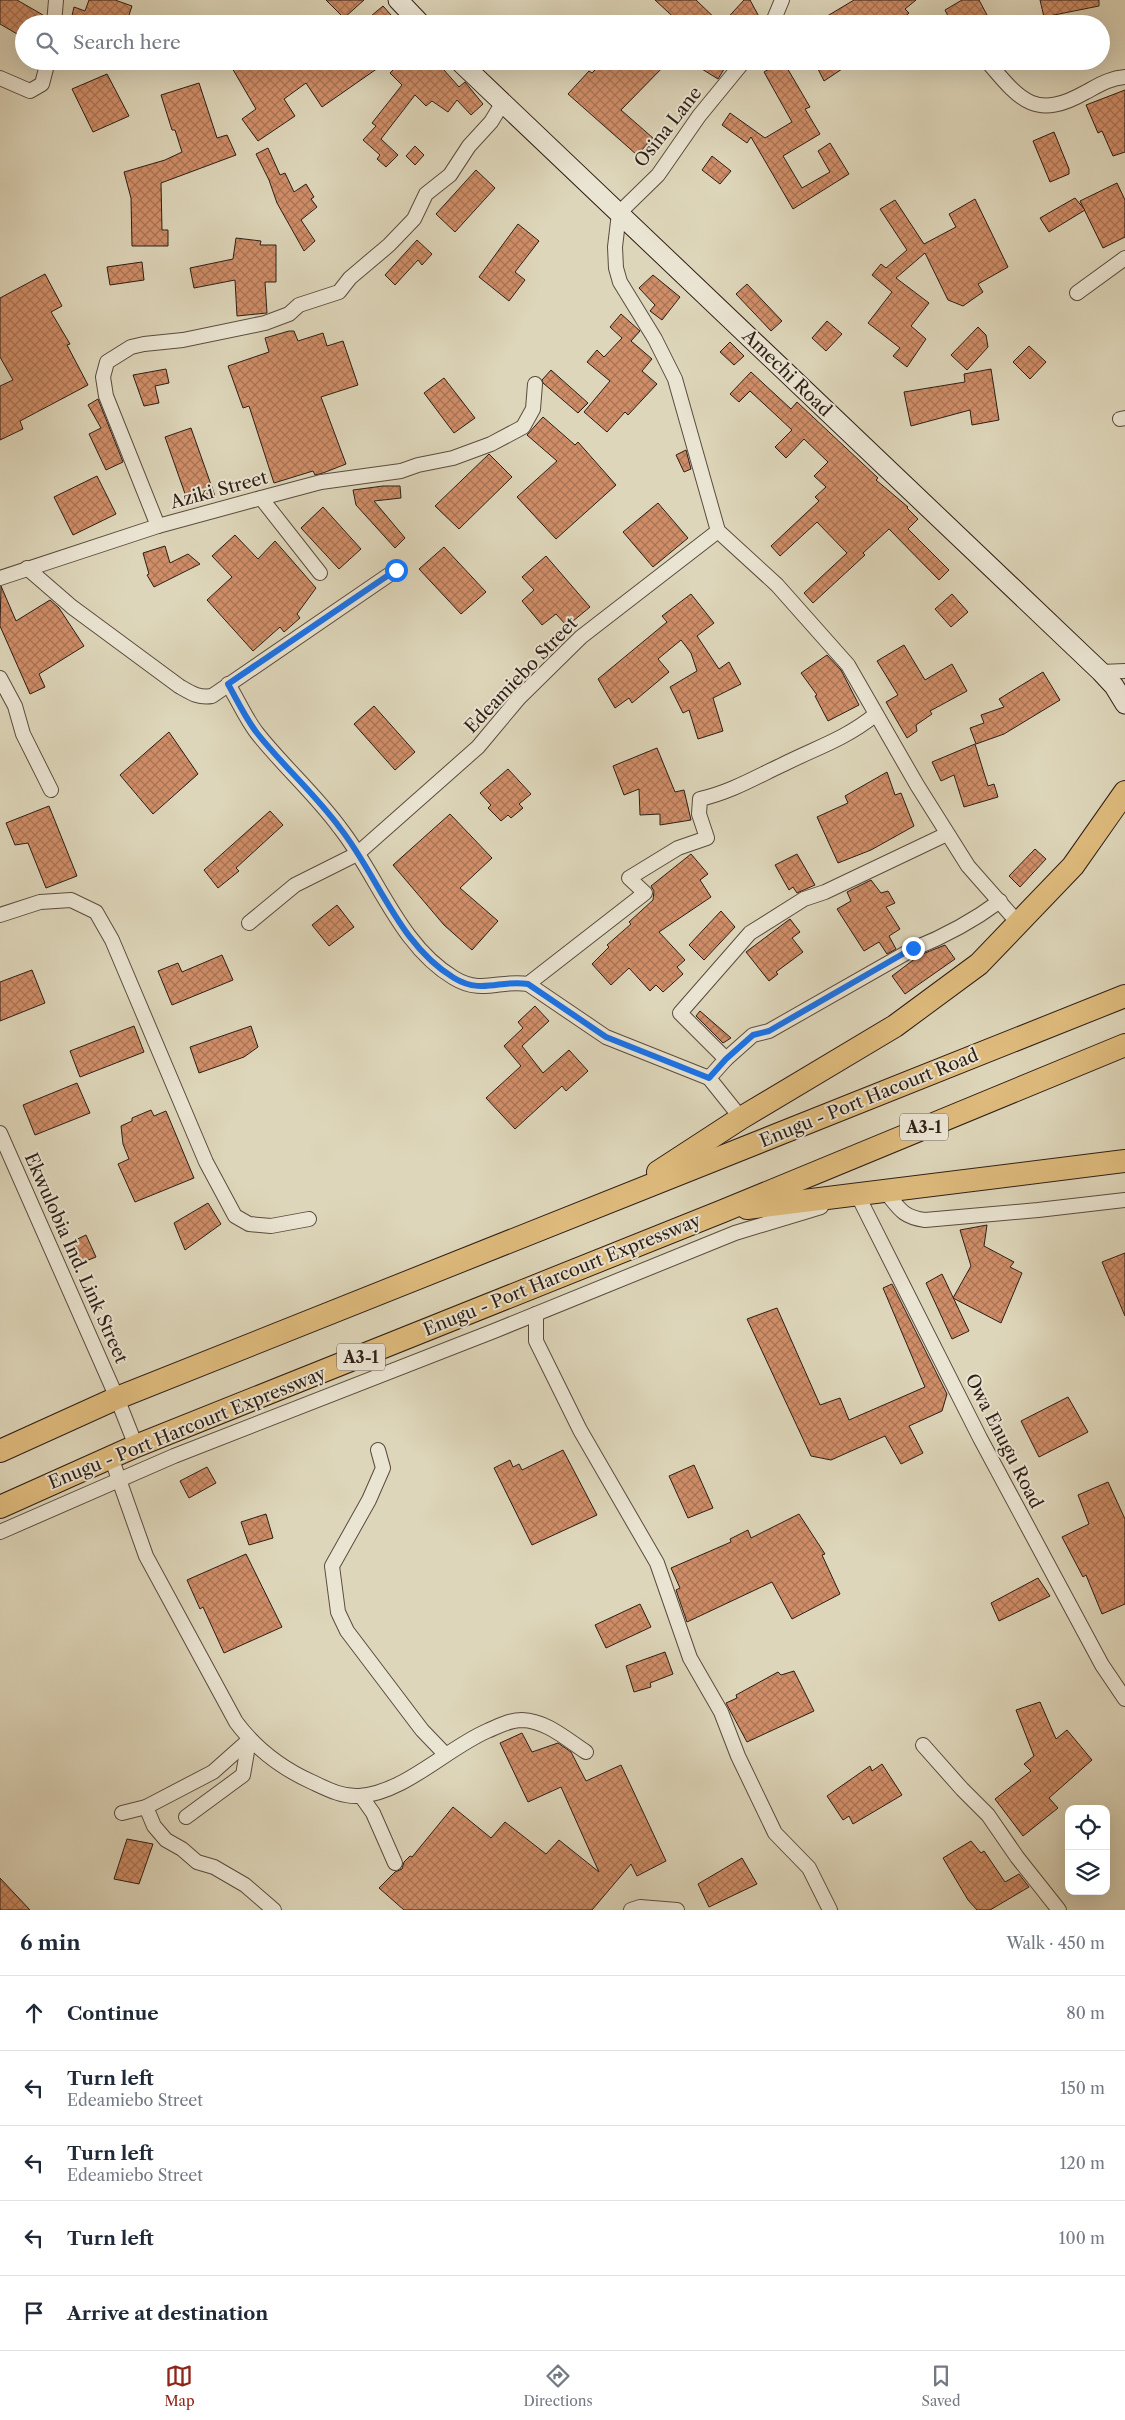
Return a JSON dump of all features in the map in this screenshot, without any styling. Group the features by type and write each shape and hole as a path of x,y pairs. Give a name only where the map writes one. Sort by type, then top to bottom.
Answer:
{"highway":[{"path":"0,1451 117,1398 614,1200 741,1118 895,1026 979,964 1073,866 1125,792"},
{"name":"Enugu - Port Hacourt Road","path":"614,1200 1125,996"},
{"name":"Enugu - Port Harcourt Expressway","path":"0,1507 136,1446 723,1211 1125,1045"},
{"path":"723,1211 858,1196 1125,1161"}],"main road":[{"path":"398,0 413,15"},
{"name":"Amechi Road","path":"468,70 1101,672 1121,683 1125,704"}],"street":[{"path":"55,15 56,0"},
{"path":"776,15 782,0"},
{"path":"0,78 30,91 42,84 46,70"},
{"name":"Osina Lane","path":"619,213 658,175 699,116 737,70"},
{"path":"995,70 1017,93 1033,105 1041,107 1064,102 1106,82 1125,77"},
{"path":"158,526 106,396 103,377 108,362 130,347 184,340 265,323 289,314 299,305 340,292 350,278 389,245 414,219 426,194 450,175 469,146 491,122 502,104"},
{"path":"619,213 615,247 618,275 675,379 718,531 777,585 848,665 875,715 968,866 1019,924"},
{"path":"1077,293 1125,258"},
{"name":"Aziki Street","path":"0,578 158,526 321,482 402,471 418,465 453,458 491,444 523,427 533,409 536,384"},
{"path":"261,498 320,573"},
{"name":"Edeamiebo Street","path":"250,923 295,885 357,854 478,748 519,698 581,637 718,531"},
{"path":"27,568 72,607 196,696 212,696 396,570"},
{"path":"0,678 14,706 23,734 51,790"},
{"path":"228,684 256,731 340,828 414,942 453,978 466,984 487,988 518,982 528,984 606,1037 709,1078 741,1118"},
{"path":"528,984 645,893 629,878 678,848 707,838 699,814 700,799 723,794 854,732 875,715"},
{"path":"726,1059 680,1013 750,933 804,899 834,888 947,834"},
{"path":"0,915 40,902 71,900 96,912 112,940 206,1162 235,1216 249,1224 271,1226 309,1218"},
{"path":"709,1078 726,1059 753,1035 769,1031 913,948 933,940 982,914 1000,901"},
{"name":"Ekwulobia Ind. Link Street","path":"0,1133 117,1398 136,1446"},
{"path":"885,1191 903,1213 910,1218 925,1220 1125,1200"},
{"path":"0,1532 174,1456 536,1314 735,1233 858,1196"},
{"name":"Owa Enugu Road","path":"858,1196 980,1438 1102,1665 1125,1698"},
{"path":"536,1314 536,1341 580,1430 657,1563 690,1658 721,1712 738,1756 775,1833 809,1868 830,1910"},
{"path":"378,1450 384,1468 369,1500 332,1566 338,1612 347,1630 422,1730 445,1754"},
{"path":"112,1457 146,1556 181,1624 236,1722 262,1752 301,1777 337,1793 361,1796 392,1788 472,1737 507,1722 520,1720 545,1725 586,1752"},
{"path":"122,1813 146,1808 213,1772 250,1740"},
{"path":"186,1817 243,1775 250,1740"},
{"path":"924,1745 988,1816 1017,1857 1059,1910"},
{"path":"361,1796 373,1813 395,1863"},
{"path":"146,1808 154,1826 166,1840 182,1849 197,1862 214,1867 245,1885 274,1910"},
{"path":"631,1910 640,1907 677,1910"}],"building":[{"path":"0,0 17,0 43,15 15,15 15,33 0,24"},
{"path":"89,0 115,0 132,6 129,15 72,15 74,7 85,11"},
{"path":"326,0 364,0 347,15 341,15"},
{"path":"655,0 696,0 712,15 671,15"},
{"path":"744,0 750,0 758,15 730,15"},
{"path":"854,0 916,0 905,9 909,13 907,15 829,15"},
{"path":"962,0 979,0 987,15 948,15 945,10"},
{"path":"1040,0 1099,0 1099,6 1054,15 1044,15"},
{"path":"383,6 391,15 372,15"},
{"path":"233,70 375,70 322,107 306,83 284,99 295,116 258,141 242,119 256,109"},
{"path":"393,70 444,70 459,87 465,82 483,104 471,115 457,100 448,112 432,101 426,106 415,95 381,139 398,155 386,167 377,159 380,155 363,140 376,126 372,123 402,85 390,73"},
{"path":"595,70 660,70 621,110 653,138 637,155 568,94 589,71 592,73"},
{"path":"704,70 724,70 718,79"},
{"path":"767,70 788,70 810,107 805,109 820,134 783,156 802,188 830,172 818,151 830,143 849,174 793,209 751,137 747,143 722,125 730,113 765,138 792,122 764,72"},
{"path":"818,70 840,70 824,81"},
{"path":"107,74 129,116 93,132 72,89"},
{"path":"199,83 217,138 227,135 236,155 161,183 162,230 168,230 168,246 132,246 131,198 124,172 165,160 182,152 175,130 172,130 161,95"},
{"path":"1125,90 1125,152 1113,156 1102,131 1098,133 1086,105"},
{"path":"1054,132 1069,169 1069,174 1050,182 1033,141"},
{"path":"415,146 424,155 415,165 406,156"},
{"path":"268,148 280,175 285,173 294,192 306,184 314,197 311,199 317,207 301,220 315,241 304,251 277,203 269,180 256,154"},
{"path":"712,156 731,171 720,184 702,170"},
{"path":"476,170 495,188 455,232 436,214"},
{"path":"1117,183 1125,200 1125,237 1103,248 1080,201"},
{"path":"1075,198 1085,210 1049,232 1040,218"},
{"path":"975,199 1008,267 978,284 983,292 963,306 948,300 925,253 896,278 929,303 911,326 926,339 907,367 893,356 900,348 868,323 892,292 872,275 881,264 886,268 907,250 880,209 895,200 924,244 956,227 949,214"},
{"path":"518,224 539,241 515,272 525,280 509,301 479,277"},
{"path":"236,238 261,241 260,245 276,245 276,282 265,282 267,313 237,316 235,280 194,288 190,268 233,259"},
{"path":"417,240 432,254 422,265 418,260 395,285 385,275"},
{"path":"142,262 144,280 110,285 107,267"},
{"path":"45,274 62,306 51,312 70,344 67,345 88,385 20,421 23,429 0,440 0,386 13,380 0,357 0,298"},
{"path":"653,275 680,297 662,320 650,311 655,305 639,288"},
{"path":"747,284 782,321 771,331 736,294"},
{"path":"621,314 640,331 631,341 652,359 642,371 657,384 628,415 625,412 607,432 584,412 610,381 587,362 597,350 604,357 622,338 610,327"},
{"path":"827,321 842,334 826,351 812,338"},
{"path":"978,327 986,335 988,347 967,370 951,355"},
{"path":"294,331 298,341 323,333 327,346 343,341 358,385 321,397 346,464 323,473 315,475 313,471 274,483 249,406 243,408 228,366 269,352 265,338"},
{"path":"730,342 744,356 734,365 720,352"},
{"path":"1029,346 1046,362 1030,379 1013,362"},
{"path":"166,369 169,383 155,386 159,403 144,406 133,375"},
{"path":"991,369 999,420 972,425 970,410 911,426 904,392 965,382 964,374"},
{"path":"551,370 588,403 578,413 543,383 542,380"},
{"path":"751,372 791,409 797,402 878,478 876,480 908,507 918,519 908,529 949,570 939,580 889,529 863,553 865,555 813,603 804,593 847,553 817,522 780,556 771,546 819,501 815,497 826,487 814,476 828,462 804,439 786,458 775,447 792,430 750,391 739,402 730,394"},
{"path":"444,378 475,418 454,433 424,393"},
{"path":"98,399 123,462 106,470 89,434 101,428 88,405"},
{"path":"543,417 575,445 578,442 616,485 556,539 517,497 557,461 527,435"},
{"path":"191,428 215,496 189,505 165,437"},
{"path":"686,450 691,469 684,472 676,455"},
{"path":"489,454 512,477 459,529 435,506"},
{"path":"97,476 116,514 73,535 54,497"},
{"path":"400,486 401,498 374,501 405,538 395,548 356,505 353,490"},
{"path":"658,503 688,538 653,567 623,532"},
{"path":"323,507 361,549 339,569 301,528"},
{"path":"235,535 258,559 275,541 316,588 297,614 300,618 284,632 280,627 253,651 207,600 232,577 212,556"},
{"path":"165,546 170,563 188,554 200,564 154,587 147,575 149,574 143,553"},
{"path":"444,547 486,592 461,614 419,569"},
{"path":"546,556 590,607 567,626 556,614 542,625 522,601 534,590 522,577"},
{"path":"1,586 16,621 50,600 59,608 84,646 39,674 45,687 30,694 0,626"},
{"path":"691,594 714,623 697,636 719,669 729,662 741,684 713,698 723,731 698,739 689,710 683,713 670,687 697,671 691,653 681,640 658,659 669,672 632,703 629,698 615,708 598,679 667,622 662,616"},
{"path":"952,594 968,612 951,627 935,609"},
{"path":"904,645 925,680 952,664 967,691 930,711 932,714 916,725 917,731 907,738 886,702 898,695 877,661"},
{"path":"827,655 841,670 859,705 828,721 815,696 817,695 801,673"},
{"path":"1043,672 1060,700 1004,734 976,744 970,728 984,723 981,715 1004,707 999,699"},
{"path":"374,706 415,752 395,770 354,724"},
{"path":"169,732 198,774 153,814 120,775"},
{"path":"975,744 988,786 994,784 998,797 964,807 954,775 941,781 932,762"},
{"path":"657,748 675,792 684,790 691,820 660,825 660,814 640,815 639,789 624,795 613,766"},
{"path":"508,769 531,794 519,804 523,808 511,818 508,815 501,821 488,808 491,805 480,793"},
{"path":"887,772 895,795 901,793 914,826 871,850 838,863 817,817 848,803 845,796"},
{"path":"49,806 77,876 46,888 28,843 15,845 6,823"},
{"path":"270,811 283,825 236,868 239,871 218,888 204,870"},
{"path":"450,814 492,858 460,888 498,921 472,950 444,925 393,865"},
{"path":"1035,849 1046,859 1020,887 1009,876"},
{"path":"691,854 708,874 700,880 711,897 659,932 685,960 677,967 683,974 663,992 656,985 650,991 629,968 611,985 592,964 609,947 607,945 631,924 629,922 653,900 654,891 651,886"},
{"path":"797,854 815,885 797,893 793,887 789,890 775,865"},
{"path":"871,880 881,893 888,891 895,903 886,907 900,929 889,936 896,949 887,954 879,942 864,951 837,909 851,901 847,892"},
{"path":"337,905 354,927 329,946 312,925"},
{"path":"721,911 735,927 704,960 689,945"},
{"path":"790,919 800,932 792,938 803,952 776,972 778,974 769,981 746,952"},
{"path":"945,945 955,959 905,994 892,976 920,955"},
{"path":"222,955 233,980 172,1005 158,971 178,963 182,972"},
{"path":"32,970 45,1003 0,1021 0,982"},
{"path":"535,1006 549,1021 522,1046 543,1073 569,1050 588,1071 566,1091 562,1086 515,1129 486,1098 521,1066 504,1046 523,1028 518,1022"},
{"path":"700,1011 731,1038 723,1043 696,1016"},
{"path":"134,1026 144,1052 80,1077 70,1051"},
{"path":"251,1026 258,1047 244,1057 199,1073 190,1047"},
{"path":"77,1083 90,1113 35,1135 23,1105"},
{"path":"151,1110 154,1116 166,1111 194,1178 135,1202 118,1164 129,1159 123,1144 121,1126 132,1121 132,1118"},
{"path":"208,1203 221,1224 185,1250 174,1223"},
{"path":"987,1225 984,1246 1014,1262 1010,1267 1022,1273 1001,1323 953,1298 971,1266 960,1230"},
{"path":"86,1235 96,1257 81,1263 71,1242"},
{"path":"1125,1253 1125,1316 1102,1262"},
{"path":"942,1274 969,1331 952,1339 926,1283"},
{"path":"892,1284 947,1394 942,1411 909,1426 923,1453 901,1464 885,1436 831,1460 811,1456 747,1319 777,1308 820,1405 840,1398 849,1420 925,1387 883,1288"},
{"path":"1068,1397 1088,1432 1039,1457 1021,1421"},
{"path":"563,1450 597,1515 532,1545 494,1468 510,1460 513,1467 519,1464 522,1470"},
{"path":"694,1465 713,1508 688,1518 669,1476"},
{"path":"207,1467 216,1483 189,1498 180,1481"},
{"path":"1108,1482 1125,1519 1125,1604 1102,1614 1086,1575 1083,1577 1062,1537 1089,1524 1078,1495"},
{"path":"266,1514 273,1538 249,1545 241,1522"},
{"path":"799,1514 825,1554 822,1555 840,1594 792,1619 772,1582 687,1622 676,1590 680,1588 671,1568 731,1542 730,1539 748,1530 751,1538"},
{"path":"246,1554 282,1627 224,1653 203,1607 200,1609 187,1580"},
{"path":"1038,1578 1050,1596 999,1621 991,1603"},
{"path":"640,1604 651,1627 606,1648 595,1625"},
{"path":"665,1652 673,1674 650,1683 651,1687 634,1692 626,1666"},
{"path":"794,1671 814,1711 747,1742 726,1703 737,1698 736,1695 778,1672 781,1675"},
{"path":"1040,1702 1056,1739 1067,1730 1092,1760 1049,1798 1058,1808 1023,1836 995,1799 1031,1771 1024,1764 1034,1756 1016,1710"},
{"path":"522,1733 532,1752 558,1743 571,1752 586,1781 621,1765 666,1861 637,1876 631,1864 592,1910 404,1910 379,1888 395,1872 402,1869 404,1862 410,1856 412,1857 453,1807 491,1838 505,1822 546,1854 559,1840 599,1872 561,1787 528,1802 500,1743"},
{"path":"882,1764 902,1795 853,1824 849,1816 843,1820 827,1796 870,1766 872,1771"},
{"path":"127,1839 153,1844 139,1884 114,1879"},
{"path":"971,1841 981,1853 984,1851 1005,1882 1019,1874 1029,1887 990,1910 977,1910 968,1900 943,1858"},
{"path":"742,1858 757,1884 709,1907 698,1884"},
{"path":"0,1878 30,1910 0,1910"}],"route":[{"path":"396,570 228,684 256,731 340,828 414,942 453,978 466,984 487,988 518,982 528,984 606,1037 632,1049 671,1061 709,1078 726,1059 753,1035 769,1031 817,1005 826,997 893,961 913,948"}]}
